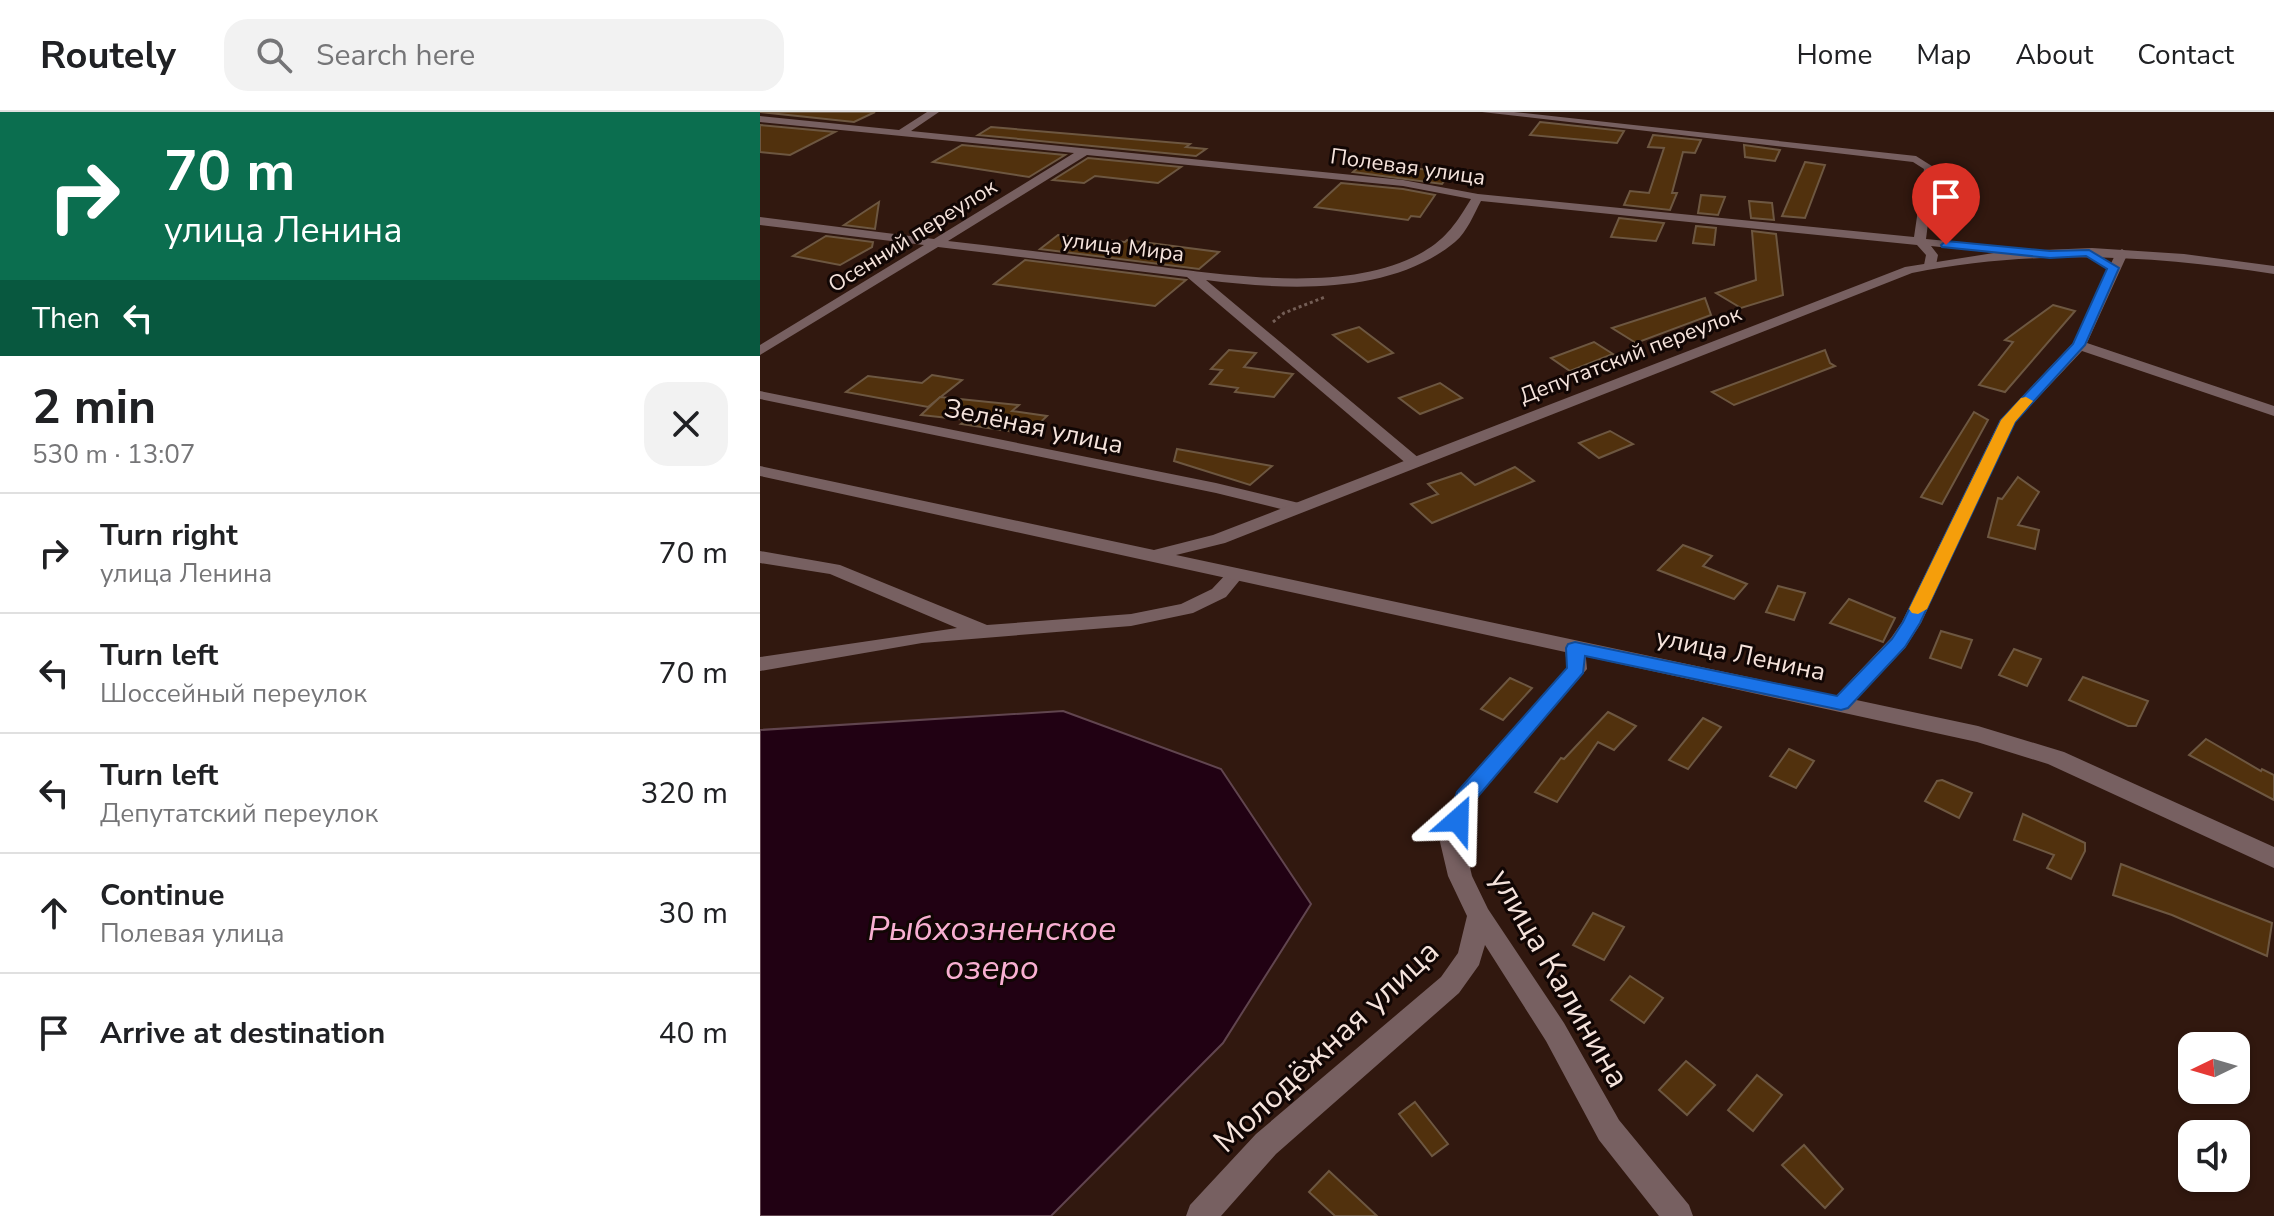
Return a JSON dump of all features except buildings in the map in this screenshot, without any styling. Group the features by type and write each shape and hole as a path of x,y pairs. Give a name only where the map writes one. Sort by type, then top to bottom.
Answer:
{"street":[{"path":"902,132 934,112"},
{"path":"1487,112 1916,159 1930,168 1919,235 1932,255 1930,265"},
{"name":"Полевая улица","path":"760,119 1403,183 1478,197 2050,254"},
{"name":"Осенний переулок","path":"760,351 1084,152"},
{"path":"1191,274 1295,283 1333,280 1386,270 1440,246 1457,233 1478,197"},
{"name":"улица Мира","path":"760,221 1191,274 1414,462"},
{"name":"Депутатский переулок","path":"1154,554 1219,539 1884,278 1930,265 2089,253 2274,270"},
{"path":"1841,703 1898,643 1911,623 2008,420 2079,345 2123,258"},
{"path":"2079,345 2274,411"},
{"name":"Зелёная улица","path":"760,395 1216,488 1297,508"},
{"name":"улица Ленина","path":"760,471 1978,734 2056,758 2274,858"},
{"path":"760,557 834,569 984,631"},
{"path":"760,664 922,637 1131,620 1186,609 1219,593 1235,575"},
{"name":"улица Калинина","path":"1575,648 1577,669 1464,798 1452,842 1460,876 1479,916 1555,1032 1609,1130 1678,1216"},
{"name":"Молодёжная улица","path":"1201,1216 1266,1144 1450,985 1470,957 1479,916"}],"path":[{"path":"1266,339 1278,316 1318,302 1333,289 1336,284 1333,280"}],"water":[{"name":"Рыбхозненское озеро","path":"1063,711 1221,769 1311,904 1223,1043 1051,1216 760,1216 760,730"}],"slow traffic":[{"path":"1918,609 2008,420 2026,401"}],"route":[{"path":"1458,820 1464,798 1577,669 1575,648 1841,703 1898,643 1911,623 2008,420 2079,345 2113,268 2089,253 2050,254 1946,245"}]}
